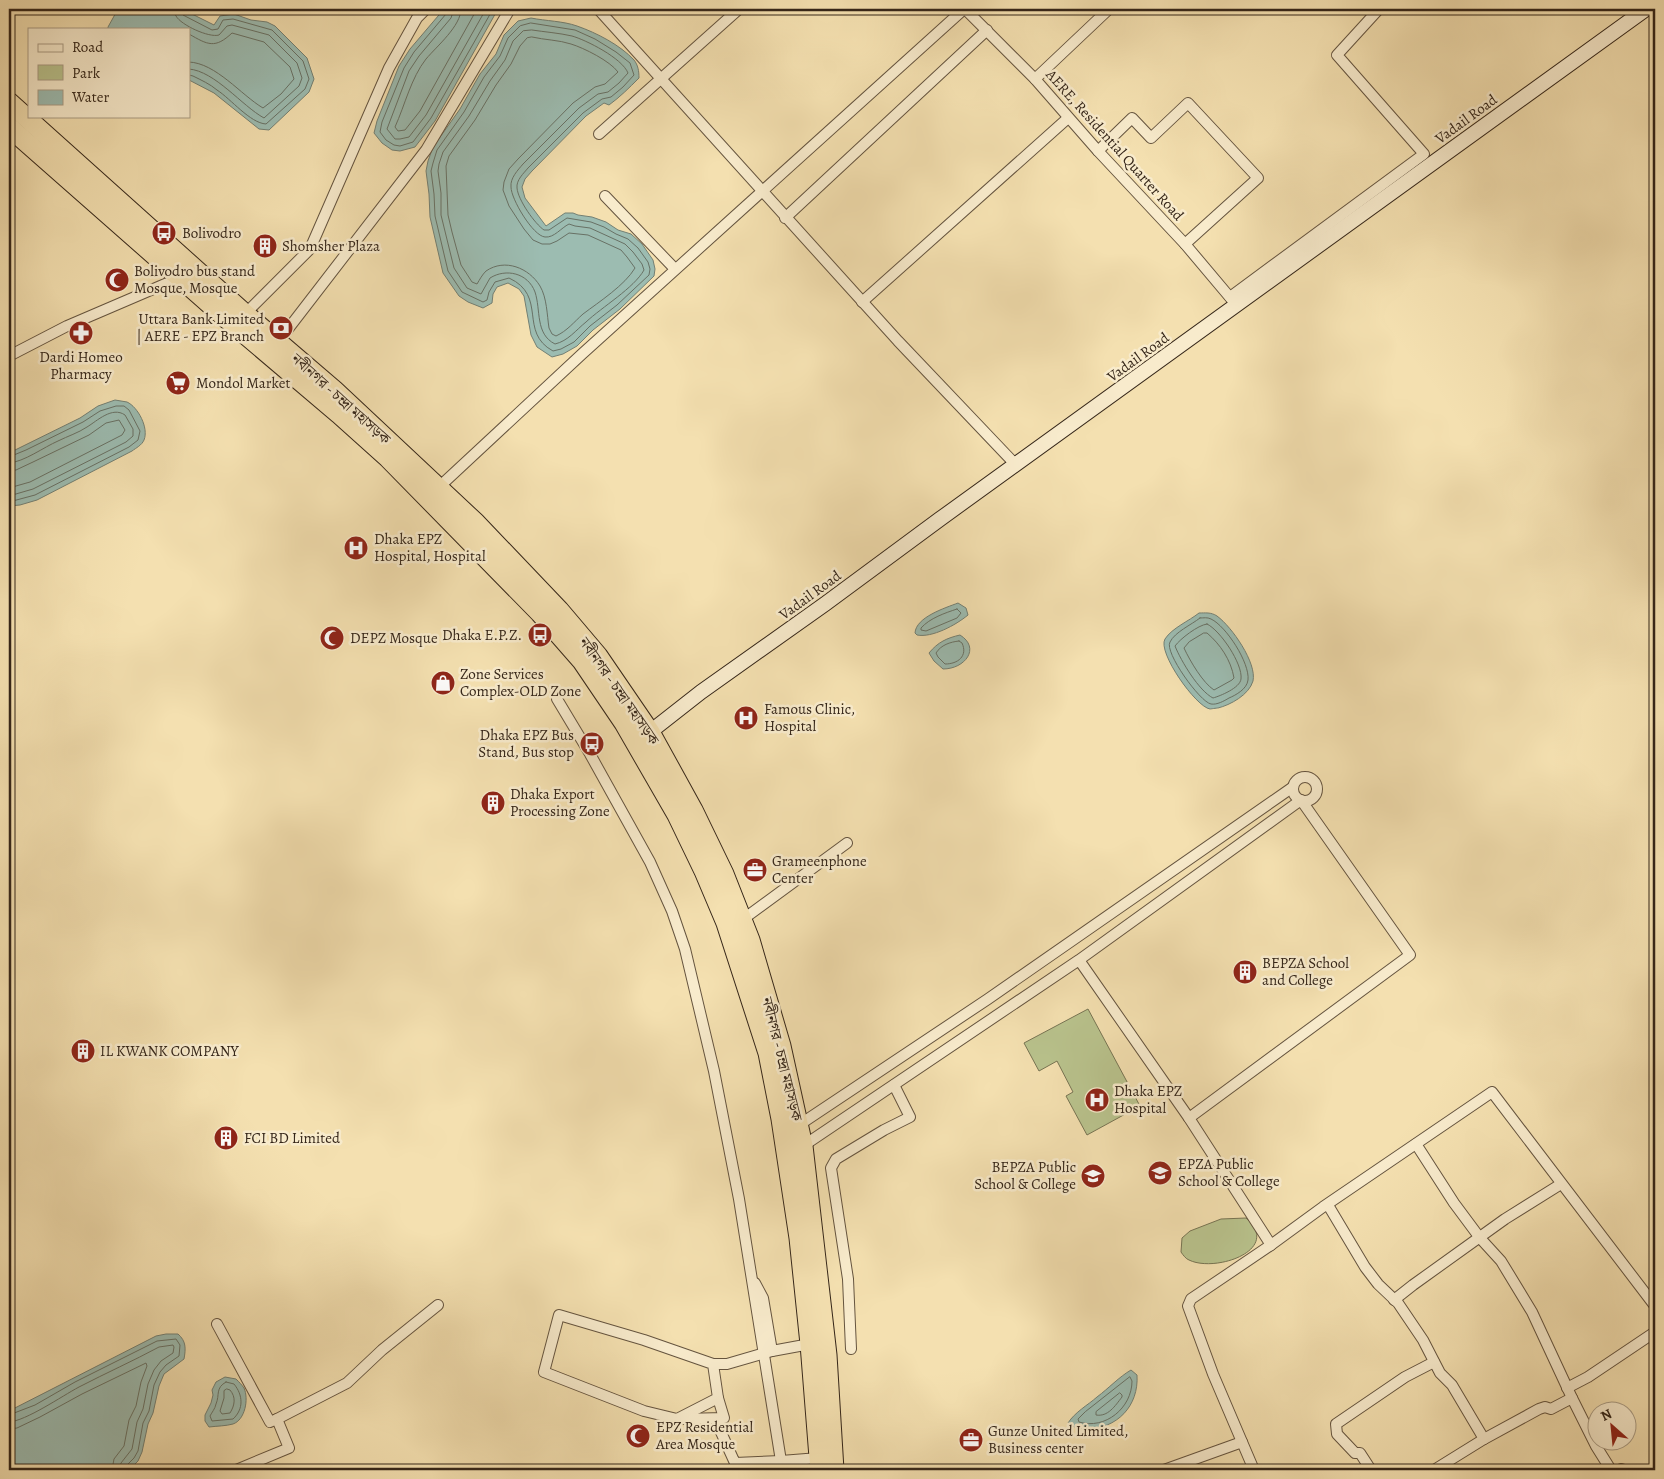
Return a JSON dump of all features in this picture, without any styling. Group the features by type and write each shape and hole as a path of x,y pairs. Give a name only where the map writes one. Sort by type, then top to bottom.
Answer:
{"highway":[{"name":"নবীনগর - চন্দ্রা মহাসড়ক","path":"9,102 245,314 334,390 476,523 560,610 598,656 650,732 693,810 724,874 750,940 781,1046 803,1146 827,1356 834,1470"},
{"name":"নবীনগর - চন্দ্রা মহাসড়ক","path":"9,128 388,458 540,613 582,661 624,723 676,815 704,871 726,923 768,1053 781,1119 799,1238 820,1464"}],"street":[{"path":"245,314 310,249 389,68 417,18 426,9"},
{"path":"278,342 426,150 510,9"},
{"path":"598,9 785,218 1016,465"},
{"path":"599,134 739,9"},
{"path":"438,488 675,269 965,9"},
{"name":"AERE, Residential Quarter Road","path":"965,9 1035,79 1068,118 1185,244 1232,301"},
{"path":"1035,79 1109,9"},
{"path":"1232,301 1424,154 1337,55 1379,9"},
{"name":"Vadail Road","path":"650,732 701,692 818,610 1016,465 1232,301 1646,9"},
{"path":"785,218 988,30"},
{"path":"1098,151 1132,118 1151,138 1188,103 1258,178 1185,244"},
{"path":"862,302 1068,118"},
{"path":"605,196 675,269"},
{"path":"9,356 67,326 179,278"},
{"path":"557,699 650,862 672,910 686,949 714,1071 752,1278 764,1298 768,1352 781,1461"},
{"path":"799,1125 988,999 1293,787 1297,780 1305,777 1312,779 1316,784 1317,790 1313,798 1301,800 1079,960 803,1146"},
{"path":"1188,1118 1410,955 1301,800 1295,795 1293,787"},
{"path":"742,920 847,843"},
{"path":"1079,960 1188,1118 1271,1245"},
{"path":"851,1349 848,1278 831,1168 836,1158 910,1117 894,1085"},
{"path":"1254,1470 1213,1374 1188,1306 1191,1299 1492,1092 1655,1306"},
{"path":"1416,1144 1454,1203 1501,1262 1532,1312 1567,1388 1596,1446 1611,1470"},
{"path":"1394,1300 1505,1219 1561,1184"},
{"path":"1328,1205 1365,1267 1394,1300 1422,1340 1440,1373 1452,1385 1484,1439"},
{"path":"217,1324 270,1422 347,1383 382,1350 438,1305"},
{"path":"713,1364 718,1398 724,1418 677,1419 644,1411 544,1372 559,1315 644,1340 713,1364 727,1364 768,1352 810,1344"},
{"path":"1567,1388 1588,1377 1655,1332"},
{"path":"1371,1470 1362,1455 1355,1453 1337,1434 1336,1424 1406,1376 1434,1362"},
{"path":"677,1419 718,1398"},
{"path":"1434,1470 1538,1409 1545,1407 1551,1409 1572,1398"},
{"path":"236,1470 290,1448 276,1419"},
{"path":"715,1419 735,1463 781,1461 820,1464"},
{"path":"1164,1470 1242,1442"},
{"path":"1619,1470 1624,1470"}],"green space":[{"path":"1088,1009 1140,1106 1087,1135 1066,1096 1073,1092 1057,1061 1039,1071 1024,1043"},
{"path":"1246,1218 1255,1230 1256,1240 1251,1249 1241,1256 1228,1261 1200,1263 1188,1259 1181,1252 1182,1238 1190,1231 1221,1219"}],"water":[{"path":"118,9 182,9 214,25 220,16 234,14 251,20 267,22 275,26 307,58 314,79 309,92 269,130 259,129 214,93 190,81 190,28 108,27"},
{"path":"444,9 498,9 435,121 415,147 400,151 392,150 382,143 374,133 377,121 399,66 410,49"},
{"path":"531,18 572,24 608,40 634,60 638,68 639,78 609,105 604,103 586,116 532,171 525,179 522,187 525,198 546,226 565,213 573,213 606,222 618,230 631,234 642,244 653,260 655,269 654,276 620,309 593,330 577,346 563,354 552,357 537,347 531,335 524,296 519,289 508,283 497,287 493,294 492,303 483,308 459,296 443,273 430,217 426,171 433,147 460,109 480,74 496,54 504,35 518,21"},
{"path":"115,400 127,402 135,408 142,418 145,435 140,445 132,451 37,500 9,506 9,453 80,418 98,406"},
{"path":"958,603 966,608 968,615 963,619 937,633 917,635 915,633 920,622 939,610"},
{"path":"1199,613 1215,615 1230,628 1247,655 1253,673 1253,681 1248,691 1233,702 1218,708 1210,709 1196,699 1179,678 1164,646 1165,639 1172,631"},
{"path":"960,635 969,646 968,657 958,666 943,669 934,661 929,653 943,641"},
{"path":"178,1334 183,1339 185,1348 184,1359 164,1374 148,1424 142,1452 138,1461 129,1470 9,1470 9,1411 156,1336"},
{"path":"1131,1370 1137,1375 1137,1386 1130,1406 1124,1414 1107,1425 1097,1428 1074,1427 1068,1423 1078,1412"},
{"path":"225,1377 236,1379 244,1388 246,1398 245,1409 237,1422 233,1424 209,1427 205,1421 205,1415 211,1403 212,1390 216,1382"}],"place":[{"name":"Bolivodro","path":"164,233"},
{"name":"Shomsher Plaza","path":"265,246"},
{"name":"Bolivodro bus stand Mosque, Mosque","path":"117,280"},
{"name":"Uttara Bank Limited | AERE - EPZ Branch","path":"281,328"},
{"name":"Dardi Homeo Pharmacy","path":"81,333"},
{"name":"Mondol Market","path":"178,383"},
{"name":"Dhaka EPZ Hospital, Hospital","path":"356,548"},
{"name":"Dhaka E.P.Z.","path":"540,635"},
{"name":"DEPZ Mosque","path":"332,638"},
{"name":"Zone Services Complex-OLD Zone","path":"443,683"},
{"name":"Famous Clinic, Hospital","path":"746,718"},
{"name":"Dhaka EPZ Bus Stand, Bus stop","path":"592,744"},
{"name":"Dhaka Export Processing Zone","path":"493,803"},
{"name":"Grameenphone Center","path":"755,870"},
{"name":"BEPZA School and College","path":"1245,972"},
{"name":"IL KWANK COMPANY","path":"83,1051"},
{"name":"Dhaka EPZ Hospital","path":"1097,1100"},
{"name":"FCI BD Limited","path":"226,1138"},
{"name":"EPZA Public School & College","path":"1160,1173"},
{"name":"BEPZA Public School & College","path":"1093,1176"},
{"name":"EPZ Residential Area Mosque","path":"638,1436"},
{"name":"Gunze United Limited, Business center","path":"971,1440"}]}
